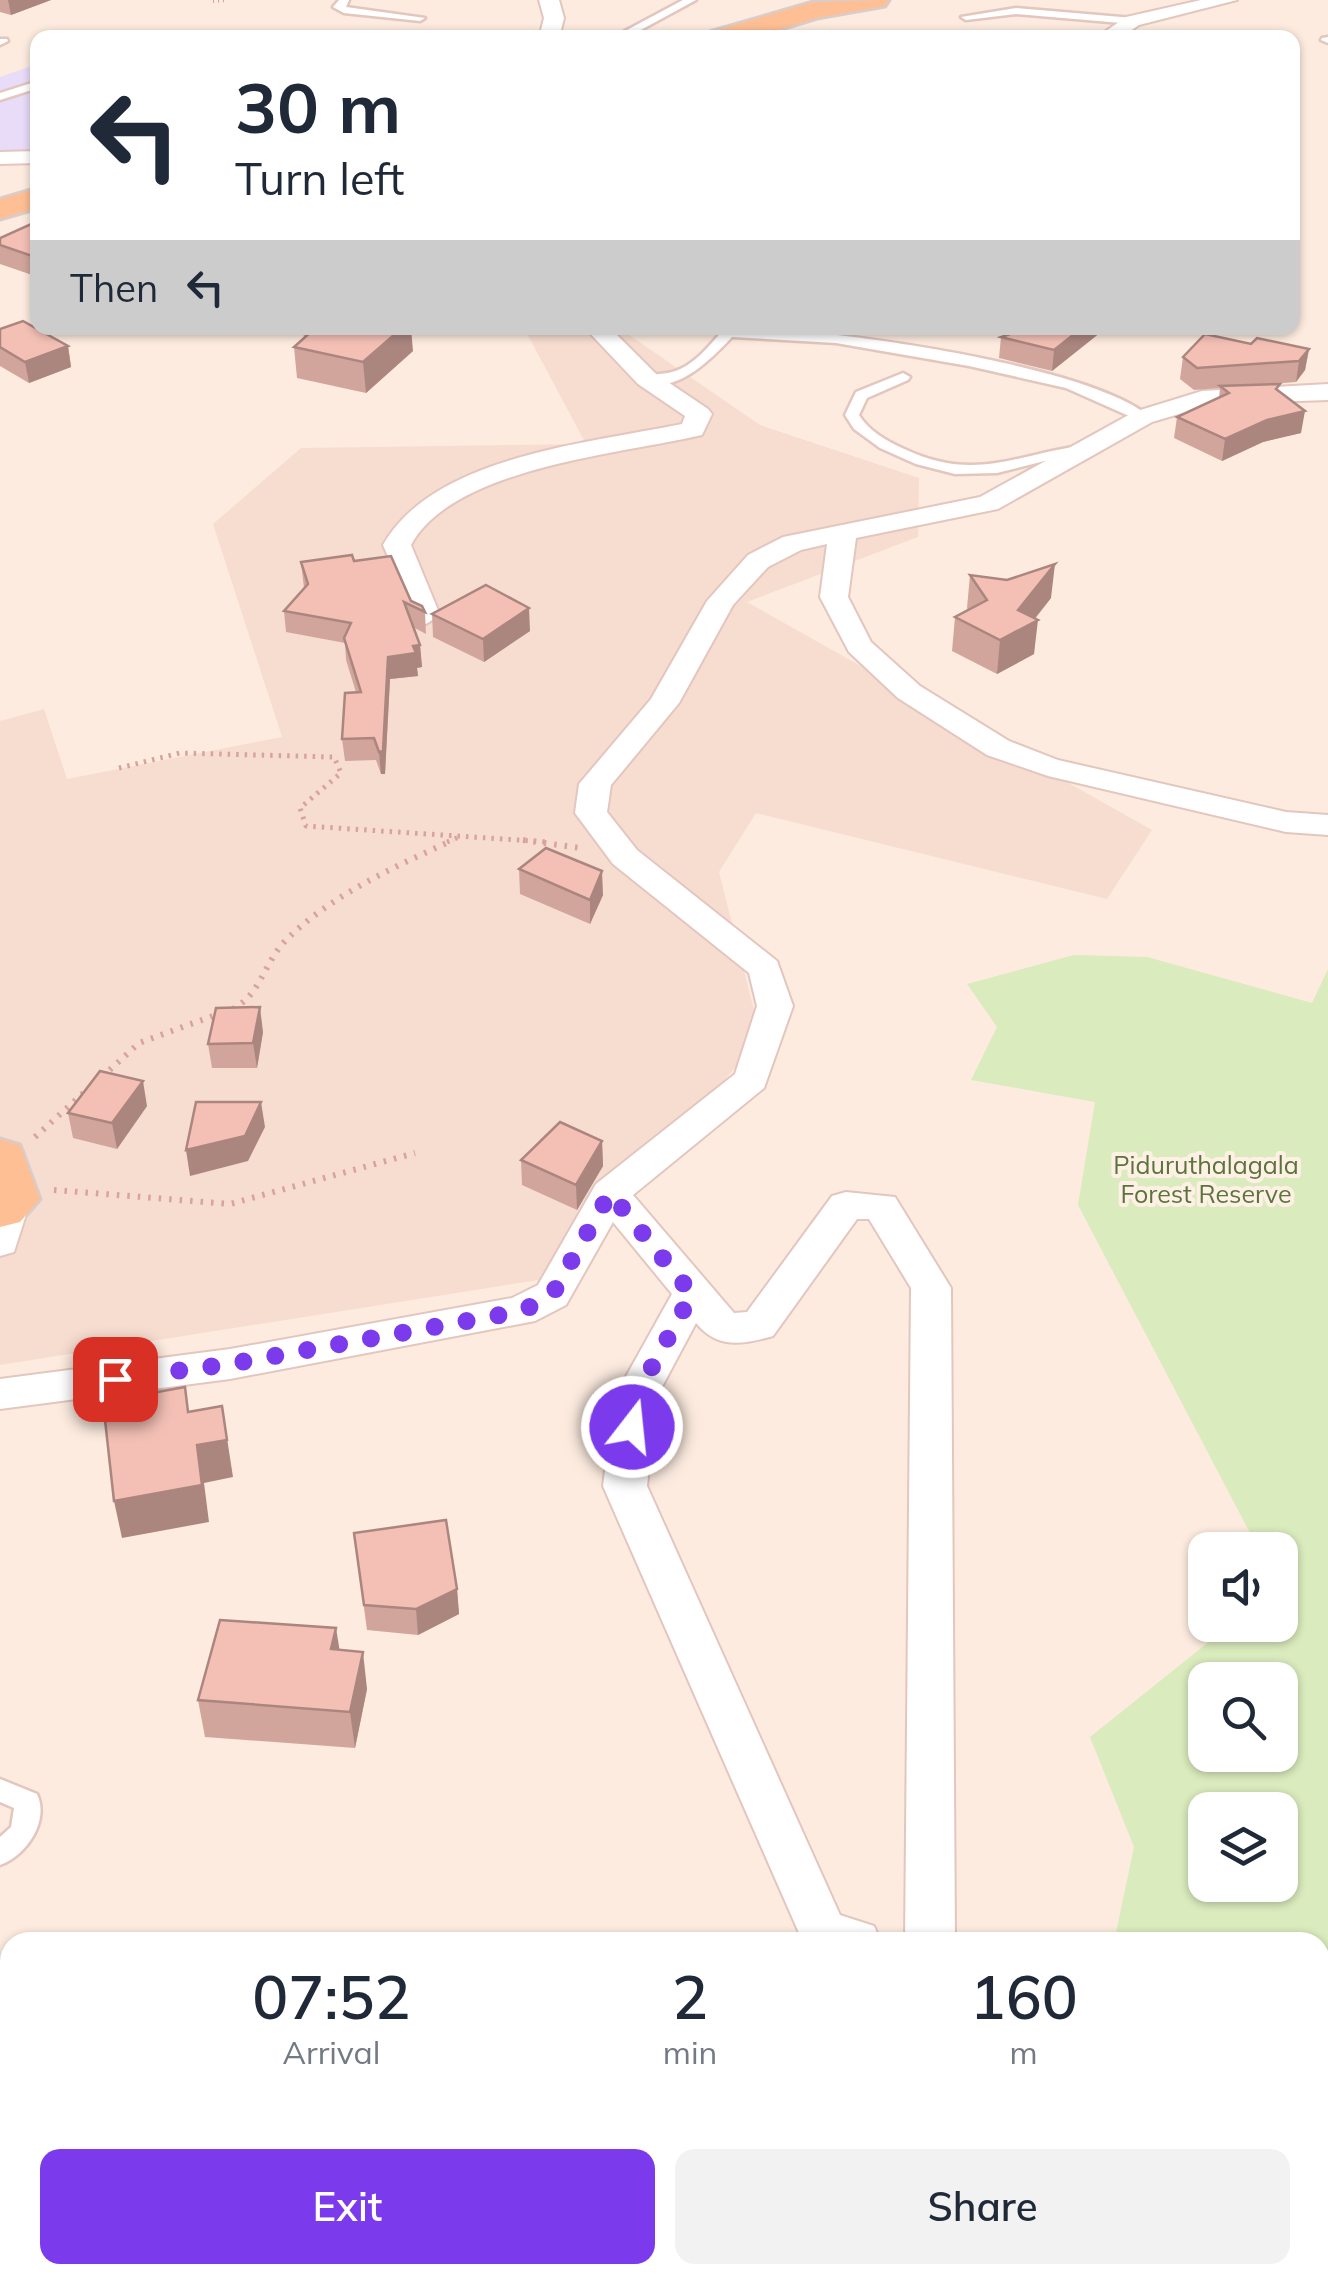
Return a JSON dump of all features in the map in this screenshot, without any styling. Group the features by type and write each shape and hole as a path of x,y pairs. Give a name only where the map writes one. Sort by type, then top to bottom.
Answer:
{"main road":[{"path":"747,30 813,10 875,0"},
{"path":"0,209 30,200"}],"street":[{"path":"548,0 554,18 551,30"},
{"path":"1118,30 1133,21 1227,0"},
{"path":"0,158 30,157"},
{"path":"426,615 396,544 414,518 464,487 693,429 699,414 647,379 603,335"},
{"path":"0,1394 230,1364 522,1311 552,1295 610,1193 752,1080 775,1006 765,969 625,857 591,813 595,784 664,703 721,601 758,561 794,544 988,503 1143,417 1212,396 1328,392"},
{"path":"843,533 834,597 859,646 910,692 998,748 1048,766 1213,805 1286,822 1328,825"},
{"path":"610,1193 724,1330 758,1326 846,1205 860,1202 881,1206 931,1288 930,1932"},
{"path":"692,1294 635,1398 625,1486 823,1932"}],"lane":[{"path":"344,0 338,8 420,18"},
{"path":"633,30 691,0"},
{"path":"966,17 1016,11 1133,21"},
{"path":"0,97 30,87"},
{"path":"647,379 678,378 688,373 726,335"},
{"path":"808,335 1028,373 1090,391 1143,417"},
{"path":"904,377 861,394 852,415 856,426 888,448 930,464 970,472 1085,448"},
{"path":"0,1790 28,1802 23,1832 0,1854"}],"path":[{"path":"214,1 228,0"},
{"path":"120,768 180,753 334,757 341,773 300,808 306,826 540,841 625,857"},
{"path":"4,1193 139,1044 247,1004 281,945 361,883 460,836"},
{"path":"4,1193 230,1204 415,1153"}],"shaded area":[{"path":"30,66 30,152 0,153 0,77"},
{"path":"528,335 629,335 760,425 919,478 918,537 747,602 1152,830 1107,899 756,813 719,872 761,1038 551,1278 0,1365 0,721 44,709 67,779 282,737 213,524 301,448 586,444"}],"green space":[{"name":"Piduruthalagala Forest Reserve","path":"1074,955 1147,957 1312,1003 1328,969 1328,1932 1116,1932 1134,1847 1090,1737 1209,1642 1298,1642 1298,1532 1250,1532 1078,1205 1095,1102 971,1080 997,1027 967,984"}],"building":[{"path":"30,225 30,255 0,245 0,238"},
{"path":"23,321 30,325 30,335 48,335 68,346 25,362 0,347 0,329"},
{"path":"308,335 394,335 363,362 294,347"},
{"path":"1007,335 1073,335 1054,350 1001,337"},
{"path":"1204,335 1251,344 1257,338 1309,349 1299,361 1197,368 1183,357"},
{"path":"1280,384 1276,389 1305,411 1267,420 1225,439 1177,417 1229,393 1220,386"},
{"path":"352,555 354,561 391,556 411,601 425,612 404,602 420,645 413,646 416,653 388,657 383,751 379,752 374,738 342,739 345,693 361,692 344,638 351,623 284,611 308,584 301,562"},
{"path":"1055,564 1018,610 1038,620 1000,640 955,617 987,600 970,575 1007,580"},
{"path":"486,585 529,608 483,639 432,614"},
{"path":"546,848 602,871 590,900 519,869"},
{"path":"260,1007 253,1043 208,1044 216,1008"},
{"path":"100,1071 143,1081 112,1123 68,1113"},
{"path":"196,1102 261,1102 245,1136 186,1150"},
{"path":"560,1122 602,1141 576,1185 521,1160"},
{"path":"185,1387 188,1412 222,1406 227,1440 197,1445 202,1485 114,1501 103,1402"},
{"path":"446,1520 457,1589 416,1609 364,1605 354,1533"},
{"path":"220,1620 336,1628 331,1649 363,1652 350,1712 198,1700"}],"route":[{"path":"115,1379 230,1364 522,1311 552,1295 610,1193 692,1294 635,1398 632,1427"}]}
